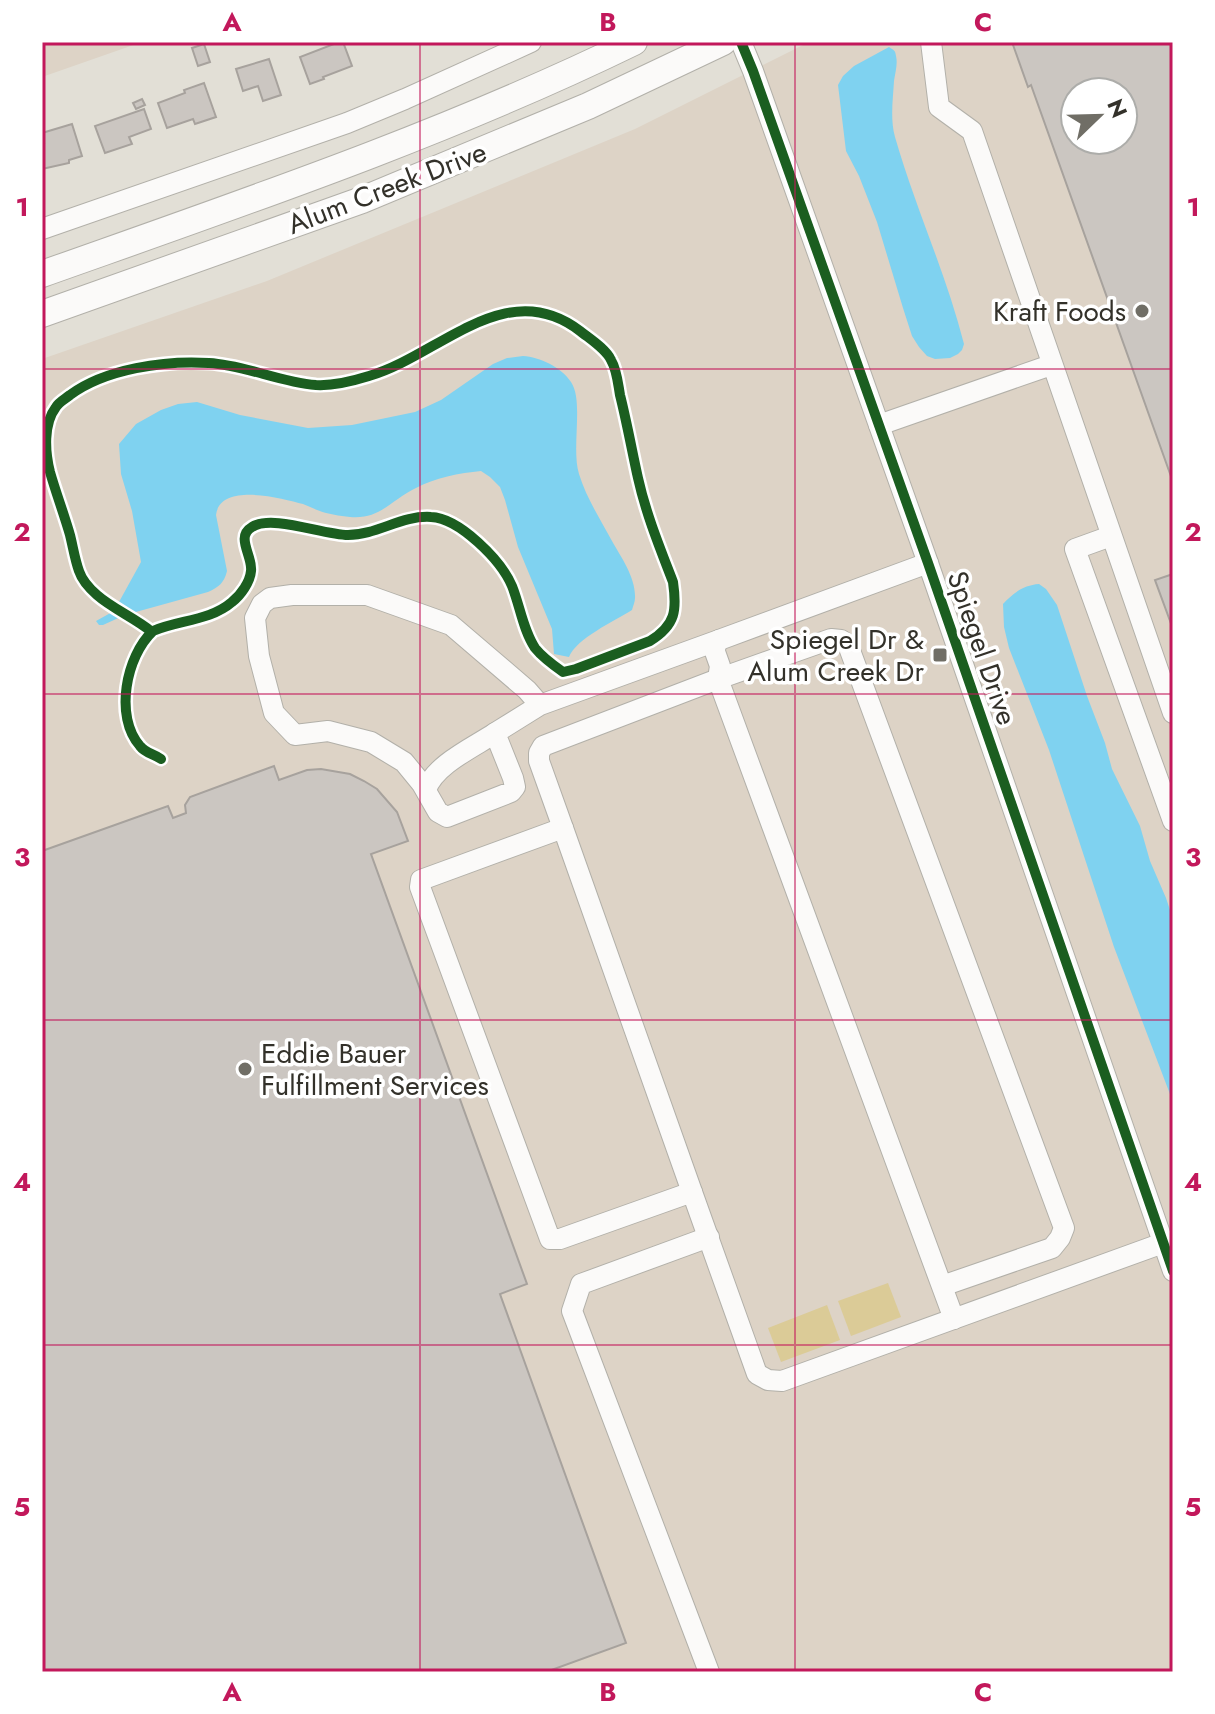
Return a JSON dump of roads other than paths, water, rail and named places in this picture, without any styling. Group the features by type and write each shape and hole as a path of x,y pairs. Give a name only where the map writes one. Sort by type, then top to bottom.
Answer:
{"main road":[{"name":"Alum Creek Drive","path":"42,274 383,151 526,92 634,42"},
{"name":"Alum Creek Drive","path":"42,314 373,196 588,106 723,42"}],"street":[{"path":"42,229 347,123 531,42"},
{"name":"Spiegel Drive","path":"741,42 928,563 1173,1271"},
{"path":"931,42 939,107 972,131 1173,713"},
{"path":"879,425 1051,365"},
{"path":"1111,536 1075,549 1173,821"},
{"path":"426,790 438,771 540,705 928,563"},
{"path":"495,733 515,787 511,792 447,817 438,812 426,790 404,762 371,742 328,731 295,735 274,713 259,656 255,618 262,604 270,598 292,595 367,595 451,625 527,690 540,705"},
{"path":"942,1286 1052,1248 1064,1228 848,645 831,639 543,746 539,761 757,1374 768,1380 782,1381 1163,1243"},
{"path":"719,640 714,649 720,666 718,679 954,1319"},
{"path":"563,828 421,880 420,887 550,1239 560,1239 692,1192"},
{"path":"709,1237 581,1284 572,1311 709,1672"}],"water":[{"path":"889,47 895,51 897,59 892,109 895,137 964,344 958,354 950,358 927,356 912,336 877,222 846,151 838,85 854,66"},
{"path":"523,356 550,364 562,372 575,390 579,474 635,590 632,610 587,637 569,657 554,654 552,629 518,547 500,487 481,471 431,481 378,512 360,517 329,514 267,496 239,495 228,499 220,505 216,515 227,571 220,584 208,592 125,615 103,625 96,621 114,611 141,562 132,511 121,474 119,444 136,424 161,410 197,402 240,415 308,428 352,425 415,412 441,400 493,364"},
{"path":"1039,584 1057,605 1112,769 1140,826 1173,919 1173,1102 1114,947 1049,750 1009,648 1003,604 1019,590"}],"place":[{"name":"Kraft Foods","path":"1142,311"},
{"name":"Spiegel Dr & Alum Creek Dr","path":"940,655"},
{"name":"Eddie Bauer Fulfillment Services","path":"245,1069"}]}
